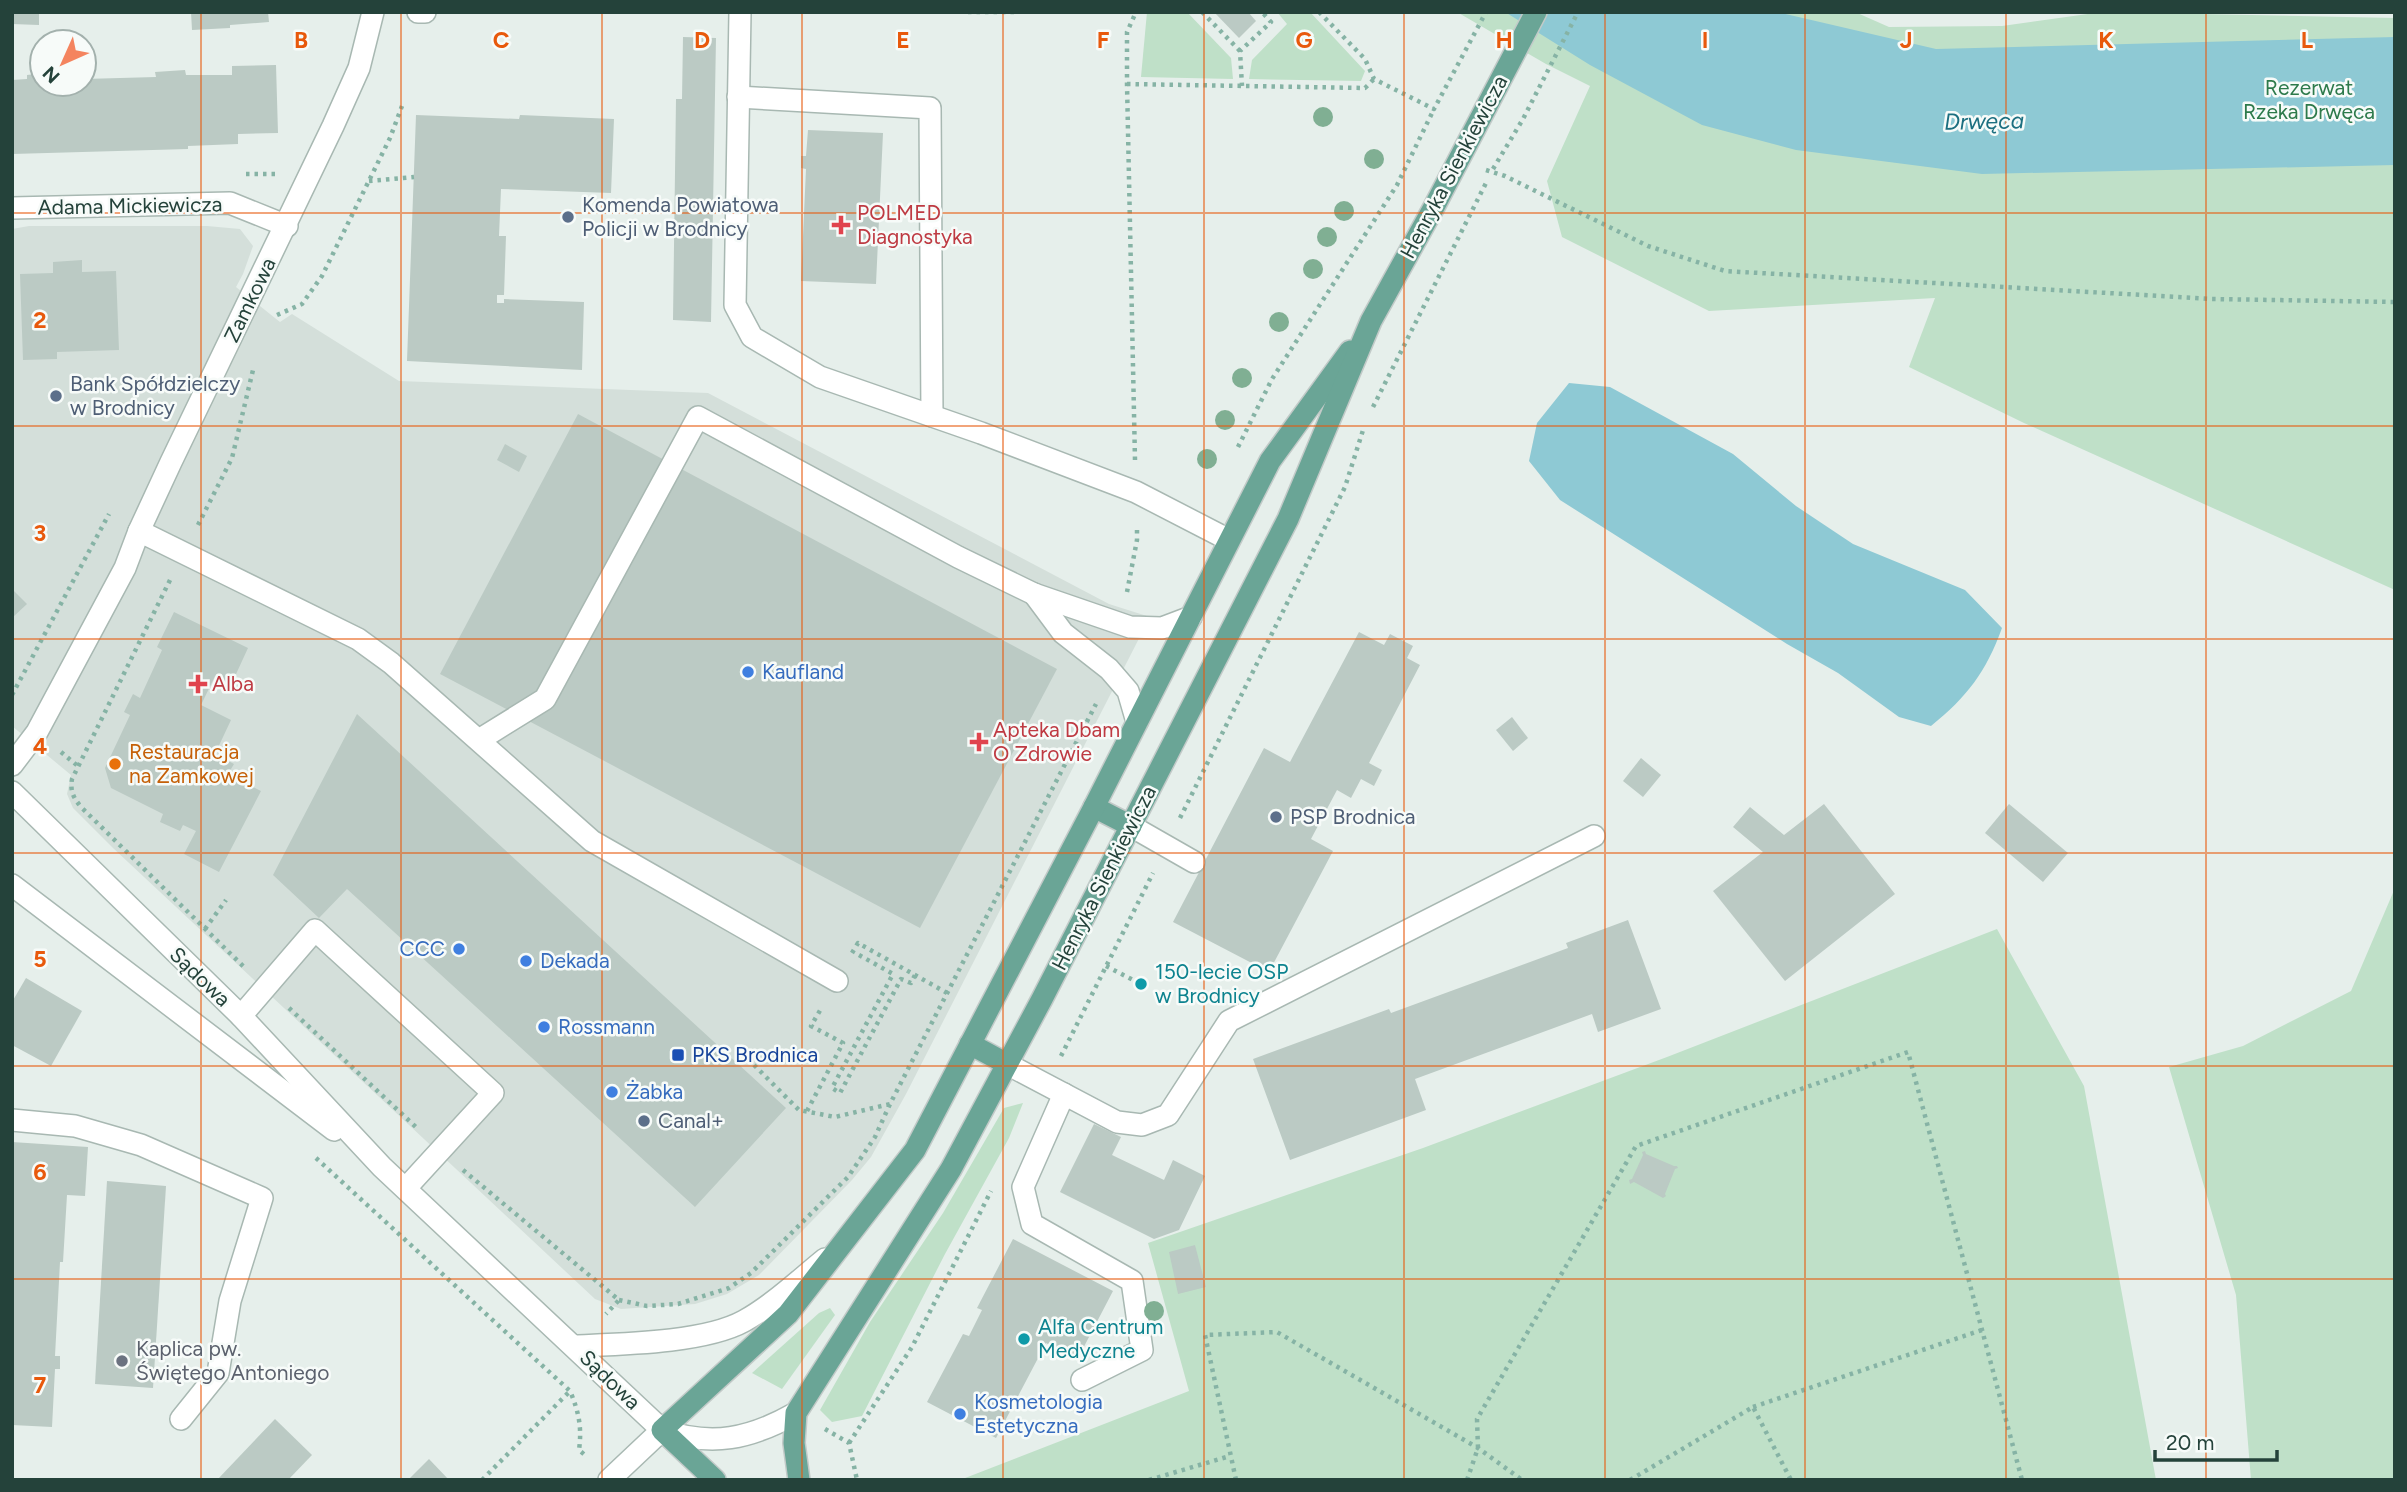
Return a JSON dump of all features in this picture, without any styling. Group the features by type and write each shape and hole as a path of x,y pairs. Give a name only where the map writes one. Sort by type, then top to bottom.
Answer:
{"main road":[{"name":"Henryka Sienkiewicza","path":"796,1413 951,1169 1007,1064 1288,519 1371,321 1459,161 1536,12"},
{"name":"Henryka Sienkiewicza","path":"662,1430 788,1314 915,1150 1270,461 1371,321"},
{"path":"1094,807 1130,826"},
{"path":"970,1044 1007,1064"},
{"path":"796,1413 794,1443 799,1480"},
{"name":"Sądowa","path":"662,1430 715,1480"}],"street":[{"name":"Zamkowa","path":"12,765 37,732 125,568 139,531 287,226 359,68 373,12"},
{"path":"418,12 425,12"},
{"path":"740,12 735,305 752,337 820,377 1136,492 1230,540"},
{"path":"738,97 930,108 932,416"},
{"name":"Adama Mickiewicza","path":"12,208 230,203 287,226"},
{"path":"479,740 545,699 698,417 958,557 1034,593 1130,627 1162,628 1191,617"},
{"path":"139,531 358,639 391,663 592,841 837,981"},
{"path":"1034,593 1063,633 1109,669 1128,691 1137,722"},
{"name":"Sądowa","path":"12,792 241,1016 382,1167"},
{"path":"1130,826 1194,862"},
{"path":"1007,1064 1117,1122 1142,1125 1168,1115 1229,1021 1594,836"},
{"name":"Sądowa","path":"12,885 382,1167 662,1430"},
{"path":"241,1016 315,930 493,1093 406,1188"},
{"path":"1055,1089 1023,1187 1032,1224 1132,1281 1142,1350 1082,1380"},
{"path":"12,1120 75,1126 141,1145 262,1198 230,1301 218,1373 181,1419"},
{"name":"Henryka Sienkiewicza","path":"575,1346 672,1339 708,1333 743,1322 841,1247"},
{"path":"609,1480 662,1430 705,1440 730,1438 762,1430 796,1413"}],"path":[{"path":"968,12 1017,12"},
{"path":"1130,627 1137,611 1127,593 1137,540 1127,32 1136,12"},
{"path":"1202,12 1240,51 1242,86"},
{"path":"1240,51 1271,22 1262,12"},
{"path":"1319,12 1365,59 1374,79 1434,109"},
{"path":"1236,452 1272,379 1397,185 1486,12"},
{"path":"1055,1089 1106,966 1345,487 1367,418 1491,172 1523,119 1578,12"},
{"path":"1127,84 1365,88 1374,79"},
{"path":"273,317 302,304 322,276 402,106"},
{"path":"1459,161 1505,176 1648,246 1725,271 2212,299 2395,302"},
{"path":"368,181 414,177"},
{"path":"91,816 74,799 72,779 232,458 253,368"},
{"path":"12,695 115,502"},
{"path":"472,1179 619,1300 647,1306 678,1304 729,1288 751,1273 848,1177 875,1137 1095,709 1101,684 1109,669"},
{"path":"205,929 226,900"},
{"path":"853,952 893,974 832,1088 840,1093 901,979 911,983 915,975"},
{"path":"874,952 947,993"},
{"path":"1106,966 1137,982"},
{"path":"807,1111 843,1043 811,1026 837,981"},
{"path":"1467,1480 1478,1448 1477,1419 1636,1146 1908,1052 2022,1480"},
{"path":"748,1059 799,1110 835,1116 890,1104"},
{"path":"315,1157 570,1391 578,1410 582,1431 579,1450 586,1456"},
{"path":"849,1443 912,1347 997,1180"},
{"path":"549,1372 619,1300"},
{"path":"1630,1480 1753,1407 1982,1330"},
{"path":"1236,1480 1205,1335 1276,1332 1478,1448 1522,1480"},
{"path":"482,1480 570,1391"},
{"path":"1753,1407 1791,1480"},
{"path":"1149,1480 1230,1456"}],"shaded area":[{"path":"29,226 207,226 240,229 253,246 236,287 280,322 292,314 399,381 708,393 1109,604 1150,617 906,1094 871,1157 759,1275 727,1294 695,1304 621,1309 595,1299 113,848 73,808 67,794 71,775 12,726 12,229"}],"green space":[{"path":"1147,12 1187,12 1231,58 1233,79 1141,77"},
{"path":"1277,12 1310,12 1365,71 1361,81 1249,79 1252,60 1287,24"},
{"path":"1457,12 1855,12 1889,27 2002,26 2102,12 2395,18 2395,590 2024,423 1909,367 1935,298 1709,311 1562,237 1547,181 1590,86 1546,64"},
{"path":"2395,888 2395,1480 2251,1480 2236,1295 2169,1067 2243,1046 2351,991"},
{"path":"1997,929 2084,1086 2156,1480 960,1480 1189,1391 1148,1243 1423,1148"},
{"path":"1023,1103 1009,1138 945,1254 862,1416 832,1422 820,1410 870,1322 943,1213 1004,1108"},
{"path":"830,1308 835,1315 782,1389 752,1373 819,1313"}],"water":[{"name":"Rezerwat Rzeka Drwęca","path":"1505,12 1777,12 1936,49 2395,37 2395,165 1982,174 1796,150 1702,125 1590,65"},
{"path":"1569,383 1610,387 1733,454 1796,506 1853,544 1965,590 2002,628 1974,683 1955,705 1931,726 1899,717 1838,673 1787,644 1560,500 1529,461 1537,423"}],"building":[{"path":"12,12 39,12 39,25 12,24"},
{"path":"191,12 268,12 269,22 192,30"},
{"path":"1214,12 1248,12 1256,21 1239,38"},
{"path":"683,37 716,38 711,322 673,320 676,99 682,99"},
{"path":"276,65 278,133 238,134 238,144 188,146 188,149 12,154 12,80 27,79 28,75 28,98 98,98 98,79 156,77 155,72 185,70 186,75 232,75 232,66"},
{"path":"416,115 519,119 520,115 614,119 611,193 501,189 499,236 506,236 504,295 497,295 497,303 504,303 504,299 584,302 582,370 407,361"},
{"name":"POLMED Diagnostyka","path":"808,130 883,133 876,284 801,281 806,169 801,168 801,156 806,156"},
{"path":"82,260 82,272 116,271 119,350 57,352 57,359 23,360 20,274 53,273 53,262"},
{"name":"Kaufland","path":"578,414 1057,669 920,928 440,674"},
{"path":"505,444 527,456 519,472 497,460"},
{"path":"12,589 27,604 12,618"},
{"path":"174,612 248,648 231,685 215,676 201,705 231,720 215,754 234,764 228,774 261,791 219,872 184,854 196,831 183,825 180,831 160,822 163,814 111,788 105,768 130,715 124,712 133,694 140,698 162,650 157,647"},
{"name":"PSP Brodnica","path":"1359,632 1384,645 1390,634 1413,646 1407,658 1420,665 1369,763 1382,770 1374,786 1361,779 1351,798 1337,790 1311,839 1333,851 1269,972 1173,922 1264,748 1290,762"},
{"name":"Dekada","path":"357,714 786,1108 695,1207 347,889 319,918 273,875"},
{"path":"1512,717 1528,738 1513,751 1496,730"},
{"path":"1641,758 1661,775 1643,797 1623,781"},
{"path":"1824,804 1895,894 1785,981 1713,891 1763,852 1733,827 1750,807 1784,835"},
{"path":"2009,804 2068,853 2043,882 1985,833"},
{"path":"1628,920 1661,1009 1598,1032 1592,1014 1415,1079 1426,1110 1290,1160 1253,1059 1389,1009 1391,1013 1568,948 1566,943"},
{"path":"26,978 82,1011 51,1066 12,1045 12,1002"},
{"path":"1094,1124 1121,1137 1112,1155 1164,1180 1173,1160 1205,1176 1179,1230 1154,1239 1060,1192"},
{"path":"12,1142 88,1147 85,1196 67,1195 55,1356 60,1356 60,1369 55,1369 52,1427 12,1425"},
{"path":"1645,1151 1646,1154 1678,1168 1675,1169 1663,1198 1634,1182 1630,1184 1629,1180 1632,1179 1642,1152"},
{"path":"107,1181 166,1186 153,1388 95,1384"},
{"name":"Alfa Centrum Medyczne","path":"1013,1239 1113,1291 1077,1360 1046,1343 996,1438 927,1402 963,1334 969,1336 982,1310 977,1308"},
{"path":"1195,1245 1206,1287 1178,1294 1169,1252"},
{"path":"275,1419 312,1455 288,1480 217,1480"},
{"path":"429,1459 449,1480 408,1480"}],"place":[{"name":"Komenda Powiatowa Policji w Brodnicy","path":"568,217"},
{"name":"POLMED Diagnostyka","path":"841,225"},
{"name":"Bank Spółdzielczy w Brodnicy","path":"56,396"},
{"name":"Kaufland","path":"748,672"},
{"name":"Alba","path":"198,684"},
{"name":"Apteka Dbam O Zdrowie","path":"979,742"},
{"name":"Restauracja na Zamkowej","path":"115,764"},
{"name":"PSP Brodnica","path":"1276,817"},
{"name":"CCC","path":"459,949"},
{"name":"Dekada","path":"526,961"},
{"name":"150-lecie OSP w Brodnicy","path":"1141,984"},
{"name":"Rossmann","path":"544,1027"},
{"name":"PKS Brodnica","path":"678,1055"},
{"name":"Żabka","path":"612,1092"},
{"name":"Canal+","path":"644,1121"},
{"name":"Alfa Centrum Medyczne","path":"1024,1339"},
{"name":"Kaplica pw. Świętego Antoniego","path":"122,1361"},
{"name":"Kosmetologia Estetyczna","path":"960,1414"}],"water label":[{"name":"Drwęca","path":"1984,121"}]}
